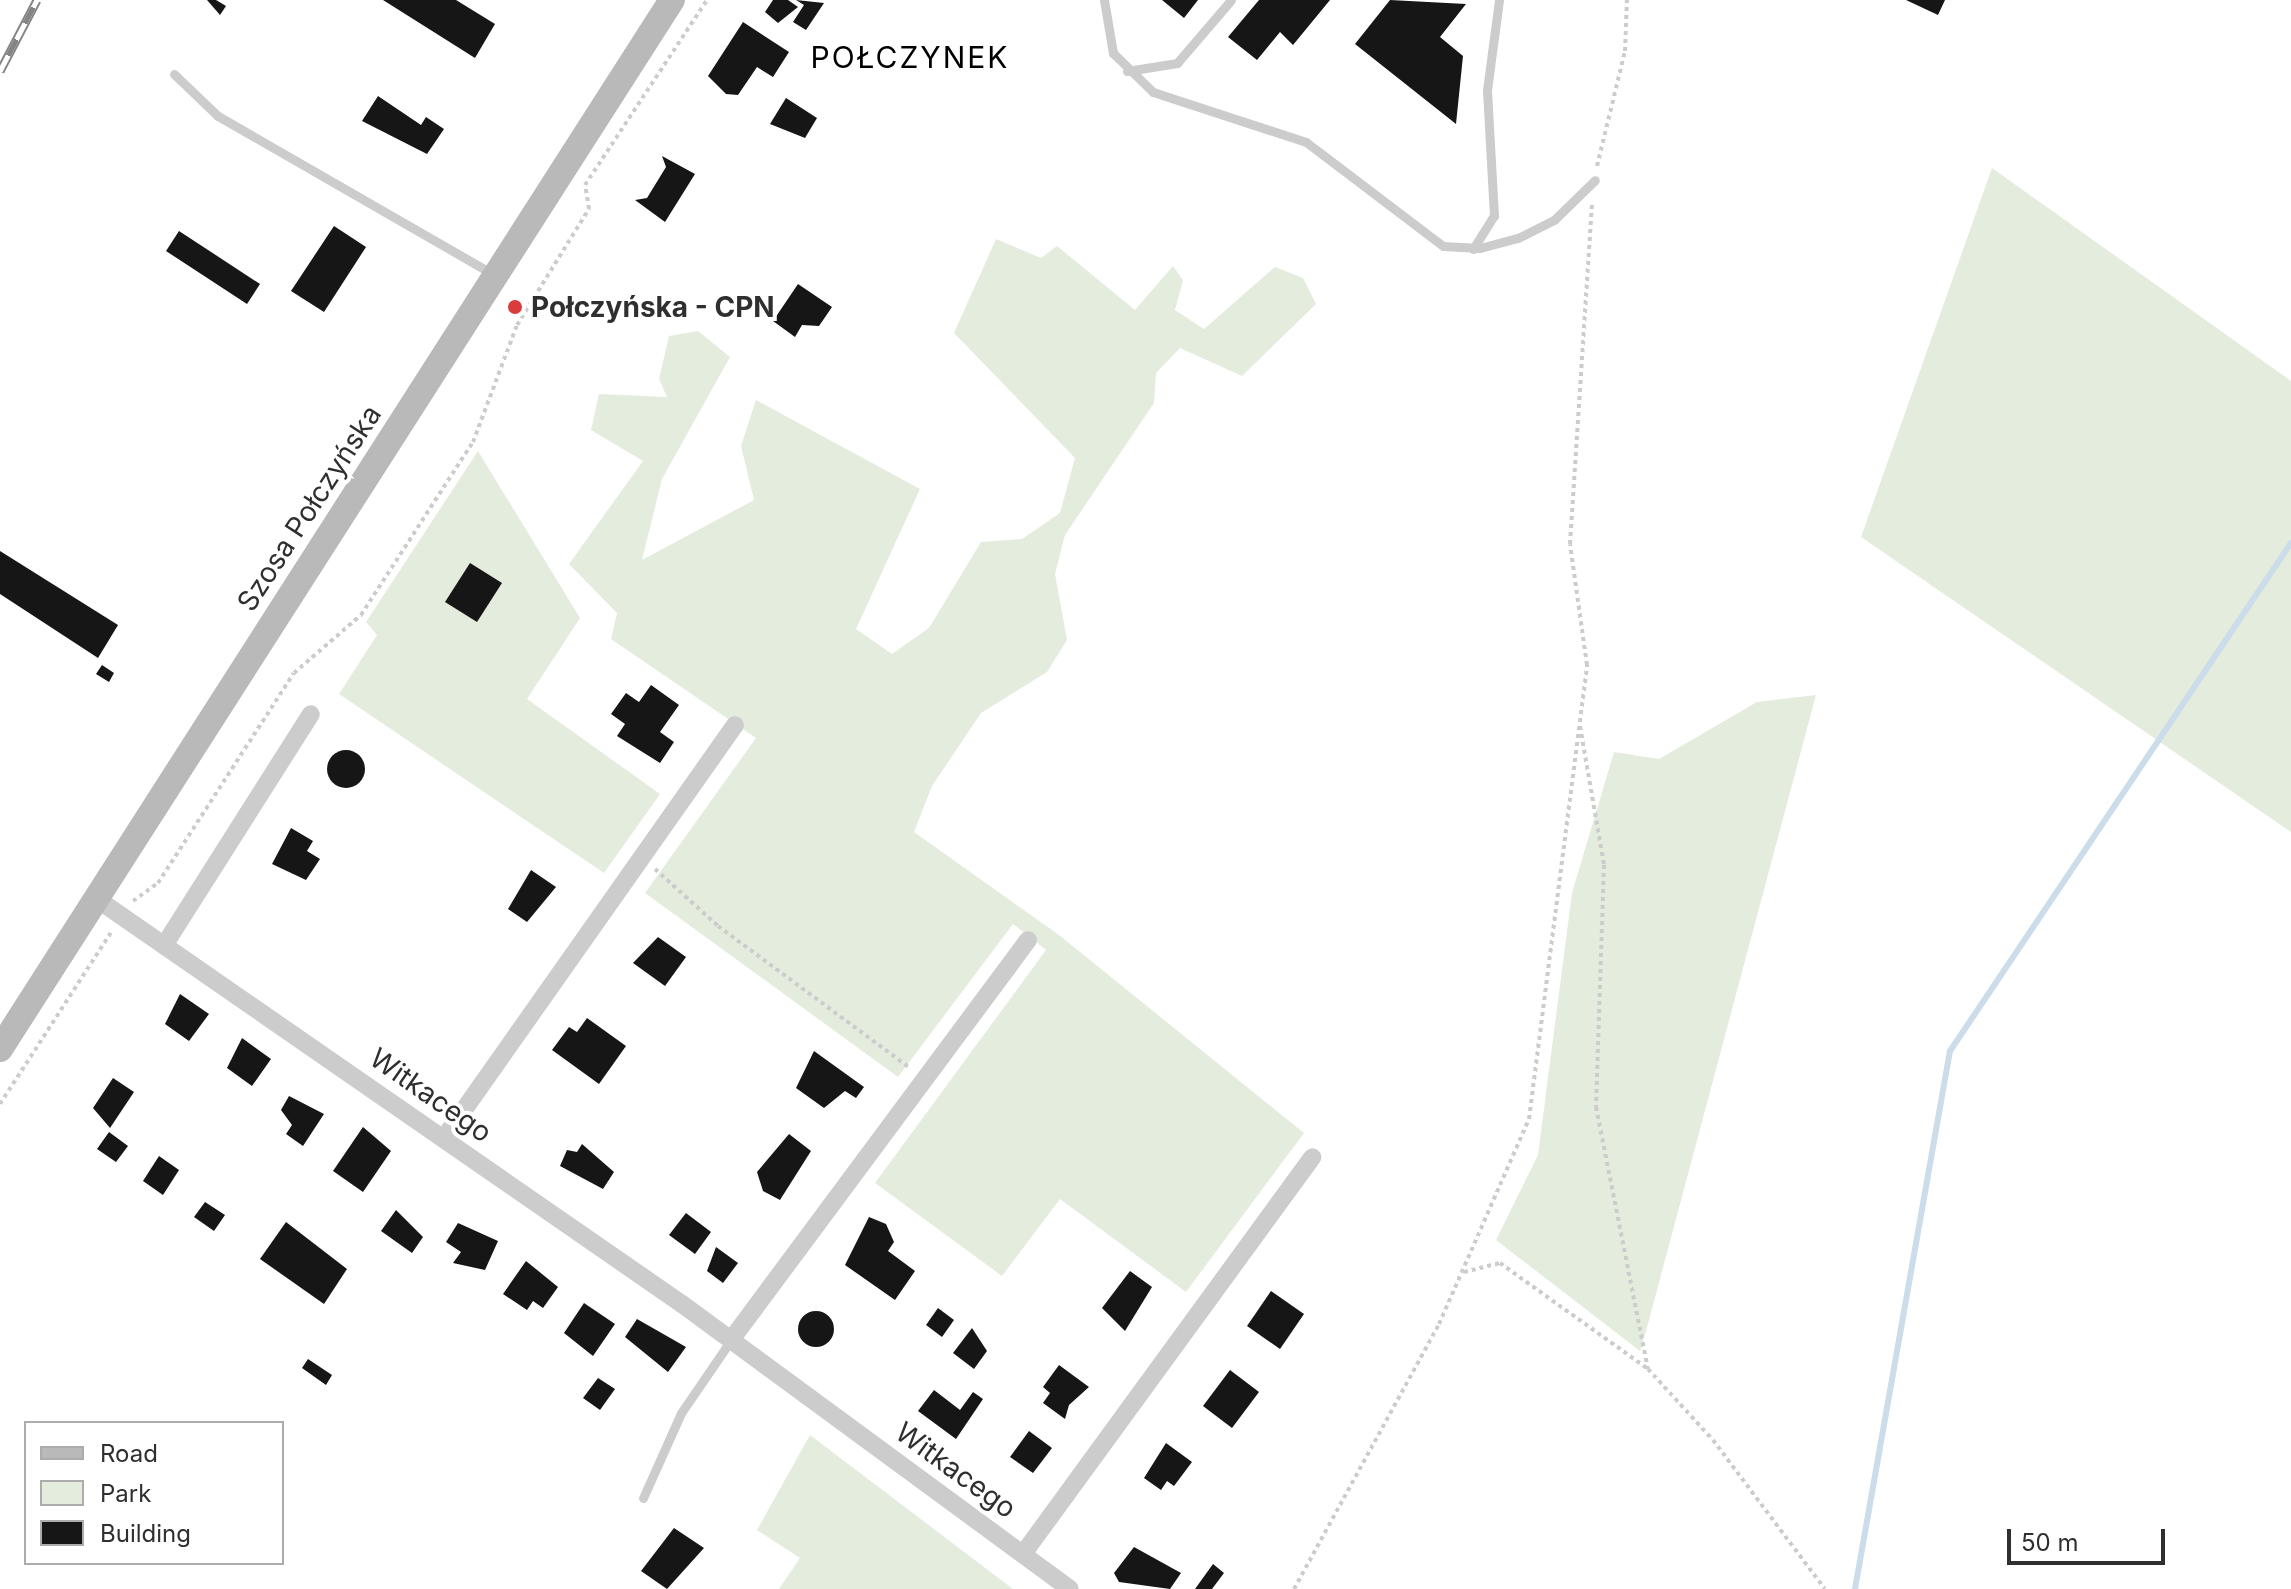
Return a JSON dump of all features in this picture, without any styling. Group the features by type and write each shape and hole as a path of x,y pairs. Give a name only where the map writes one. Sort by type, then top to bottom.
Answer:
{"main road":[{"name":"Szosa Połczyńska","path":"0,1049 672,0"}],"street":[{"path":"165,944 311,714"},
{"path":"444,1138 735,725"},
{"name":"Witkacego","path":"97,899 731,1340 1070,1589"},
{"path":"731,1340 1028,940"},
{"path":"1023,1554 1312,1157"}],"lane":[{"path":"1104,0 1107,40 1127,71 1187,105 1288,132 1364,181 1427,237 1473,249 1554,220 1595,180"},
{"path":"1127,71 1177,63 1231,0"},
{"path":"1473,249 1494,216 1487,90 1499,0"},
{"path":"174,74 218,116 496,276"},
{"path":"643,1498 681,1413 731,1340"}],"path":[{"path":"0,1104 122,916 158,883 294,673 361,615 473,442 517,325 589,209 585,185 707,0"},
{"path":"1294,1589 1462,1273 1529,1119 1587,665 1570,544 1581,293 1595,180 1625,51 1627,0"},
{"path":"1579,723 1604,865 1596,1107 1648,1369"},
{"path":"642,858 718,926 925,1078"},
{"path":"1462,1273 1500,1263 1648,1369 1713,1440 1825,1589"}],"green space":[{"path":"1992,168 2291,381 2291,832 1861,537"},
{"path":"996,239 1041,258 1057,246 1135,310 1173,266 1183,280 1175,310 1204,329 1275,267 1303,278 1316,304 1242,376 1180,348 1156,373 1154,403 1065,535 1055,574 1067,640 1047,672 981,713 932,786 914,832 1059,935 1304,1133 1186,1292 1060,1199 1002,1276 875,1183 1046,950 1013,924 898,1077 645,893 756,738 611,639 617,613 569,564 643,461 591,430 599,394 667,397 659,379 669,336 698,331 730,357 662,479 642,560 754,500 741,446 756,400 920,489 856,629 892,654 929,628 981,542 1022,539 1060,513 1075,458 954,333"},
{"path":"478,451 580,618 527,699 660,794 604,873 339,694 377,635 366,622"},
{"path":"1816,695 1640,1351 1496,1240 1538,1155 1572,893 1614,752 1659,759 1757,702"},
{"path":"810,1435 1013,1589 779,1589 800,1558 757,1530"}],"building":[{"path":"207,0 216,0 226,6 220,15"},
{"path":"383,0 456,0 495,24 475,58"},
{"path":"773,0 788,0 798,7 778,23 765,12"},
{"path":"796,0 824,3 806,30 793,22 804,5"},
{"path":"1162,0 1198,0 1184,18"},
{"path":"1259,0 1330,0 1293,45 1280,32 1257,60 1228,37"},
{"path":"1390,0 1466,4 1440,37 1463,56 1456,124 1355,44"},
{"path":"1906,0 1945,0 1938,15"},
{"path":"743,22 789,52 773,77 757,67 738,95 726,94 708,76"},
{"path":"378,96 421,125 426,117 444,129 427,154 362,121"},
{"path":"786,98 817,118 805,138 770,124"},
{"path":"662,156 695,174 665,222 635,200 647,198 666,167"},
{"path":"334,226 366,247 324,312 291,291"},
{"path":"179,231 260,284 247,304 166,251"},
{"path":"798,284 832,307 819,326 802,325 795,337 773,321"},
{"path":"0,551 118,625 98,658 0,594"},
{"path":"470,563 502,583 477,622 445,602"},
{"path":"102,665 114,673 109,682 96,674"},
{"path":"651,685 679,705 660,732 674,742 660,763 617,736 625,724 611,714 626,693 639,702"},
{"path":"346,750 359,756 365,769 359,782 346,788 333,782 327,769 333,756"},
{"path":"291,828 313,841 307,851 320,859 306,880 272,864"},
{"path":"531,870 556,887 527,922 508,909"},
{"path":"658,937 686,957 665,986 633,963"},
{"path":"180,994 209,1014 189,1041 165,1024"},
{"path":"587,1018 626,1046 599,1084 552,1050 569,1027 577,1032"},
{"path":"242,1038 271,1059 252,1086 227,1068"},
{"path":"814,1051 864,1087 856,1098 845,1091 824,1108 796,1088"},
{"path":"113,1078 134,1092 110,1128 93,1108"},
{"path":"289,1096 324,1114 303,1146 286,1134 292,1125 281,1110"},
{"path":"363,1127 391,1151 363,1192 333,1171"},
{"path":"109,1132 128,1146 116,1162 97,1149"},
{"path":"789,1134 811,1151 780,1200 763,1191 757,1172"},
{"path":"582,1144 614,1172 603,1189 560,1166 567,1150 577,1152"},
{"path":"159,1156 179,1170 163,1195 143,1181"},
{"path":"205,1202 225,1215 214,1231 194,1217"},
{"path":"396,1210 423,1237 412,1253 381,1231"},
{"path":"686,1213 711,1232 695,1254 669,1235"},
{"path":"869,1217 886,1224 894,1242 888,1251 915,1271 895,1300 845,1265"},
{"path":"286,1222 347,1269 324,1304 260,1259"},
{"path":"458,1223 498,1241 485,1270 453,1263 461,1252 446,1242"},
{"path":"716,1247 738,1263 723,1283 707,1271"},
{"path":"526,1261 558,1287 543,1308 533,1301 527,1310 503,1294"},
{"path":"1130,1271 1152,1287 1125,1331 1102,1308"},
{"path":"1271,1291 1304,1314 1280,1349 1247,1326"},
{"path":"584,1303 615,1324 593,1356 564,1333"},
{"path":"938,1308 954,1320 942,1337 926,1325"},
{"path":"816,1311 829,1316 834,1329 829,1342 816,1347 803,1342 798,1329 803,1316"},
{"path":"637,1319 686,1347 668,1372 625,1337"},
{"path":"972,1328 987,1351 974,1369 953,1353"},
{"path":"308,1359 332,1375 326,1385 302,1368"},
{"path":"1059,1365 1089,1387 1069,1405 1065,1419 1043,1403 1050,1393 1043,1387"},
{"path":"1230,1370 1259,1392 1232,1428 1203,1406"},
{"path":"598,1378 615,1389 600,1410 583,1398"},
{"path":"934,1390 960,1410 973,1392 983,1399 956,1439 918,1411"},
{"path":"1029,1431 1052,1448 1033,1473 1010,1457"},
{"path":"1166,1443 1192,1462 1174,1486 1167,1481 1161,1490 1144,1478"},
{"path":"674,1528 704,1548 667,1589 641,1571"},
{"path":"1134,1547 1181,1573 1170,1589 1119,1582 1114,1573"},
{"path":"1213,1564 1224,1573 1212,1589 1195,1589"}],"waterway":[{"path":"1855,1589 1950,1051 2291,543"}],"railway":[{"path":"0,71 37,0"}],"place":[{"name":"Połczyńska - CPN","path":"515,307"}],"district":[{"name":"POŁCZYNEK","path":"910,57"}]}
